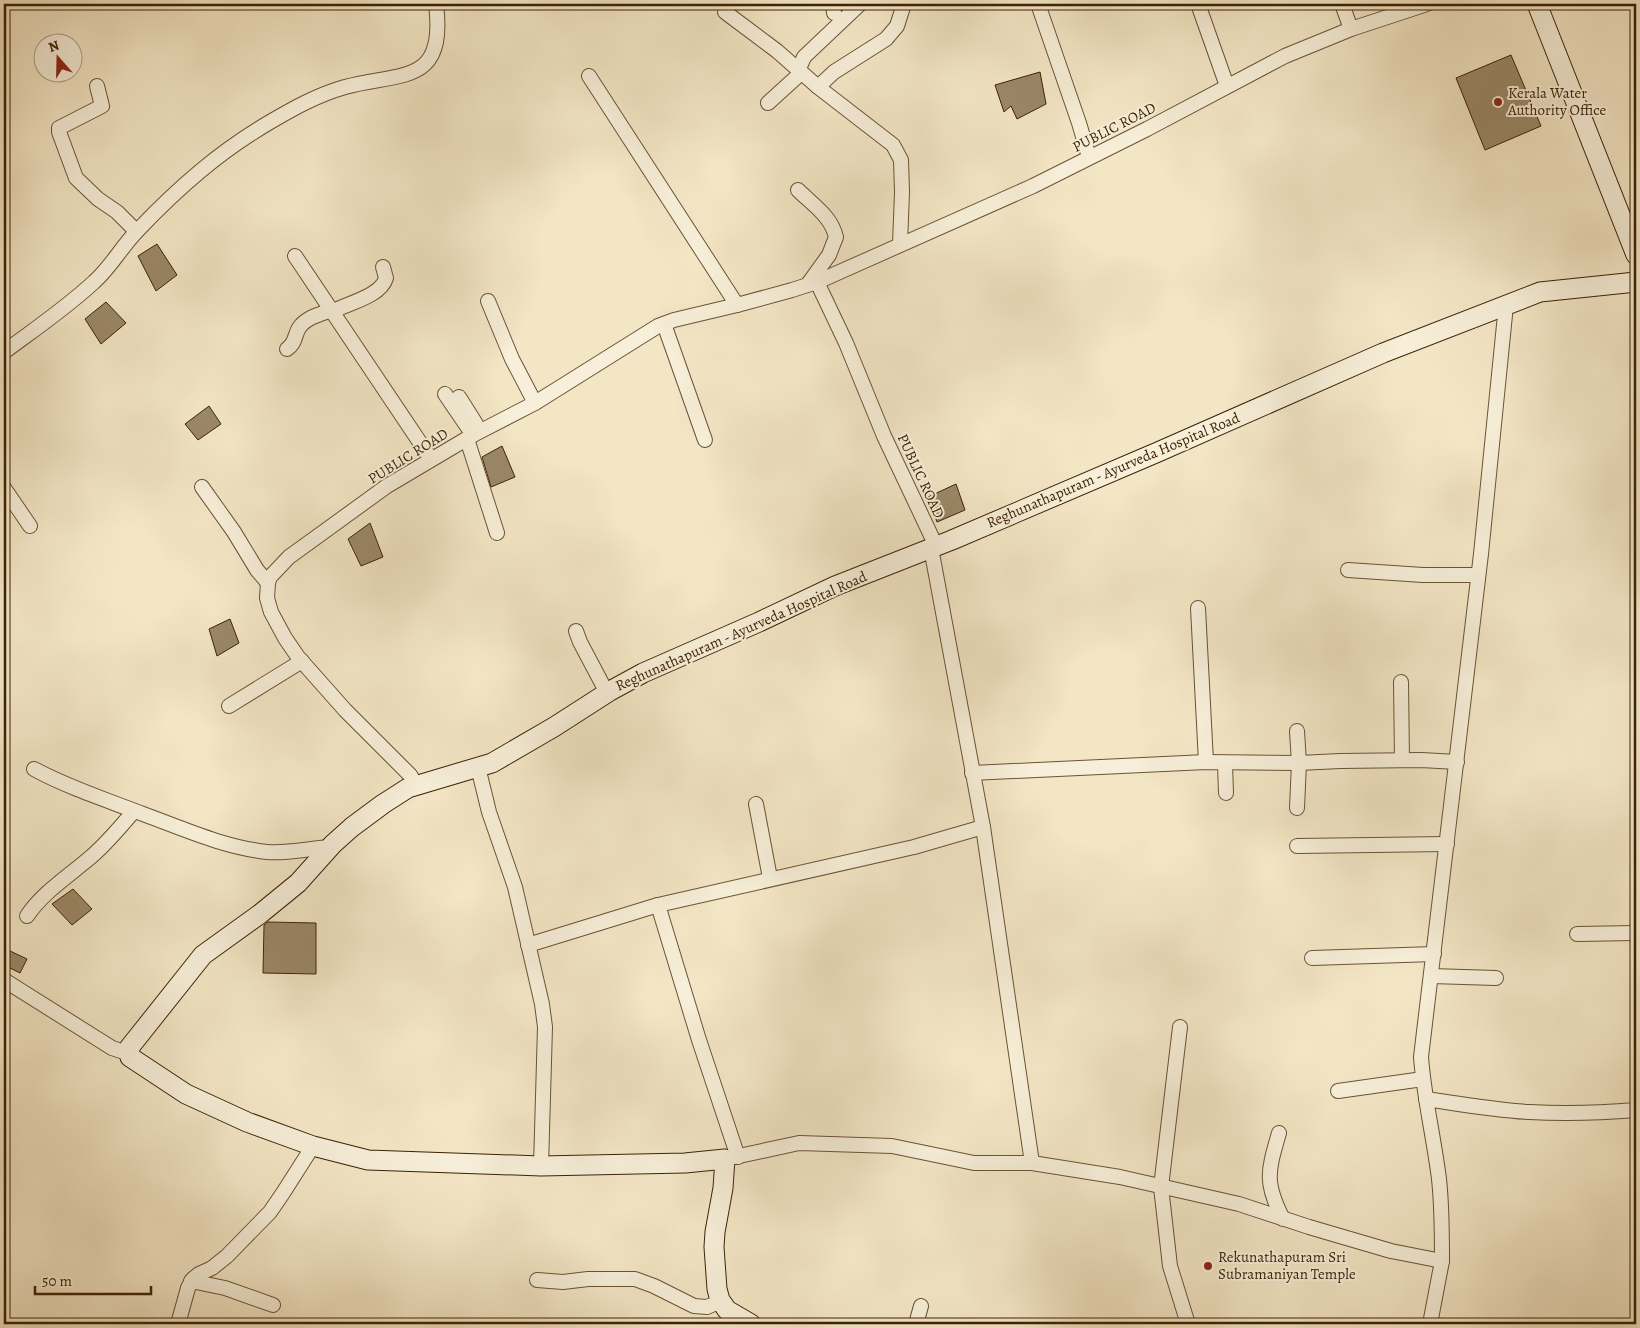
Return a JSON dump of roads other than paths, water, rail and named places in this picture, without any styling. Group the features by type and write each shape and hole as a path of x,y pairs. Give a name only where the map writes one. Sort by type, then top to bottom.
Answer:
{"main road":[{"path":"1536,4 1636,255"},
{"name":"Reghunathapuram - Ayurveda Hospital Road","path":"130,1054 129,1048 203,955 260,914 298,883 352,827 408,788 492,763 643,673 835,586 934,547 1158,452 1383,353 1540,292 1636,282"},
{"path":"130,1054 130,1057 186,1094 247,1122 313,1146 368,1160 540,1166 619,1166 685,1163 731,1158 716,1222 714,1246 717,1289 721,1301 730,1313 751,1324"}],"street":[{"path":"4,352 96,281 136,231 212,160 240,140 298,106 323,94 347,87 403,76 424,66 430,59 435,44 438,16 436,4"},
{"path":"768,103 799,72 804,57 860,4"},
{"path":"818,87 834,72 868,52 890,35 900,19 904,4"},
{"path":"1038,4 1079,123 1089,158"},
{"path":"1198,4 1226,86"},
{"path":"1342,4 1351,29"},
{"name":"PUBLIC ROAD","path":"268,584 272,574 289,557 387,486 431,458 535,403 646,332 664,324 812,283 1024,190 1147,129 1285,56 1351,29 1427,4"},
{"path":"725,12 777,51 799,72 893,145 901,160 900,244"},
{"path":"589,76 737,305"},
{"path":"97,86 102,106 59,128 59,132 76,178 98,199 117,212 136,231"},
{"path":"798,190 827,216 836,238 829,255 812,283"},
{"path":"296,256 431,458"},
{"path":"287,349 293,344 298,329 309,319 374,293 381,288 386,278 383,267"},
{"name":"PUBLIC ROAD","path":"812,283 846,343 884,436 934,547 972,773 983,827 1032,1163"},
{"path":"488,300 512,359 535,403"},
{"path":"1430,1324 1442,1261 1442,1207 1423,1079 1422,1057 1478,575 1506,305"},
{"path":"664,324 705,440"},
{"path":"445,394 473,435"},
{"path":"459,397 473,435 497,533"},
{"path":"202,487 268,584 267,598 271,612 285,638 302,661 351,717 410,775 417,786"},
{"path":"4,488 30,526"},
{"path":"1348,570 1423,575 1478,575"},
{"path":"1198,608 1206,762"},
{"path":"576,631 607,693"},
{"path":"229,706 302,661"},
{"path":"1401,682 1402,760"},
{"path":"1297,731 1299,763 1297,808"},
{"path":"972,773 1206,762 1225,764 1442,760 1457,762"},
{"path":"1225,764 1226,793"},
{"path":"478,767 489,812 514,887 542,1004 545,1027 540,1166"},
{"path":"34,769 51,778 219,843 269,852 331,847"},
{"path":"756,804 770,878"},
{"path":"27,916 34,906 57,884 110,839 134,811"},
{"path":"528,945 658,905 914,846 983,827"},
{"path":"1297,846 1447,844"},
{"path":"658,905 699,1040 731,1158 799,1143 892,1146 974,1163 1032,1163 1120,1177 1240,1204 1283,1219 1391,1251 1442,1261"},
{"path":"1577,934 1636,933"},
{"path":"1312,958 1434,954"},
{"path":"1431,976 1496,978"},
{"path":"4,980 112,1048 130,1054"},
{"path":"1180,1027 1161,1187 1170,1266 1188,1324"},
{"path":"1338,1091 1423,1079"},
{"path":"1426,1098 1527,1112 1595,1113 1636,1110"},
{"path":"1279,1133 1271,1160 1270,1184 1272,1195 1283,1219"},
{"path":"178,1324 191,1281 195,1276 212,1268 227,1256 270,1212 313,1146"},
{"path":"537,1280 563,1282 594,1279 635,1280 654,1286 694,1306 707,1307 721,1301"},
{"path":"191,1281 224,1288 273,1305"},
{"path":"916,1324 921,1306"}],"place":[{"name":"Kerala Water Authority Office","path":"1498,102"},
{"name":"Rekunathapuram Sri Subramaniyan Temple","path":"1208,1266"}]}
